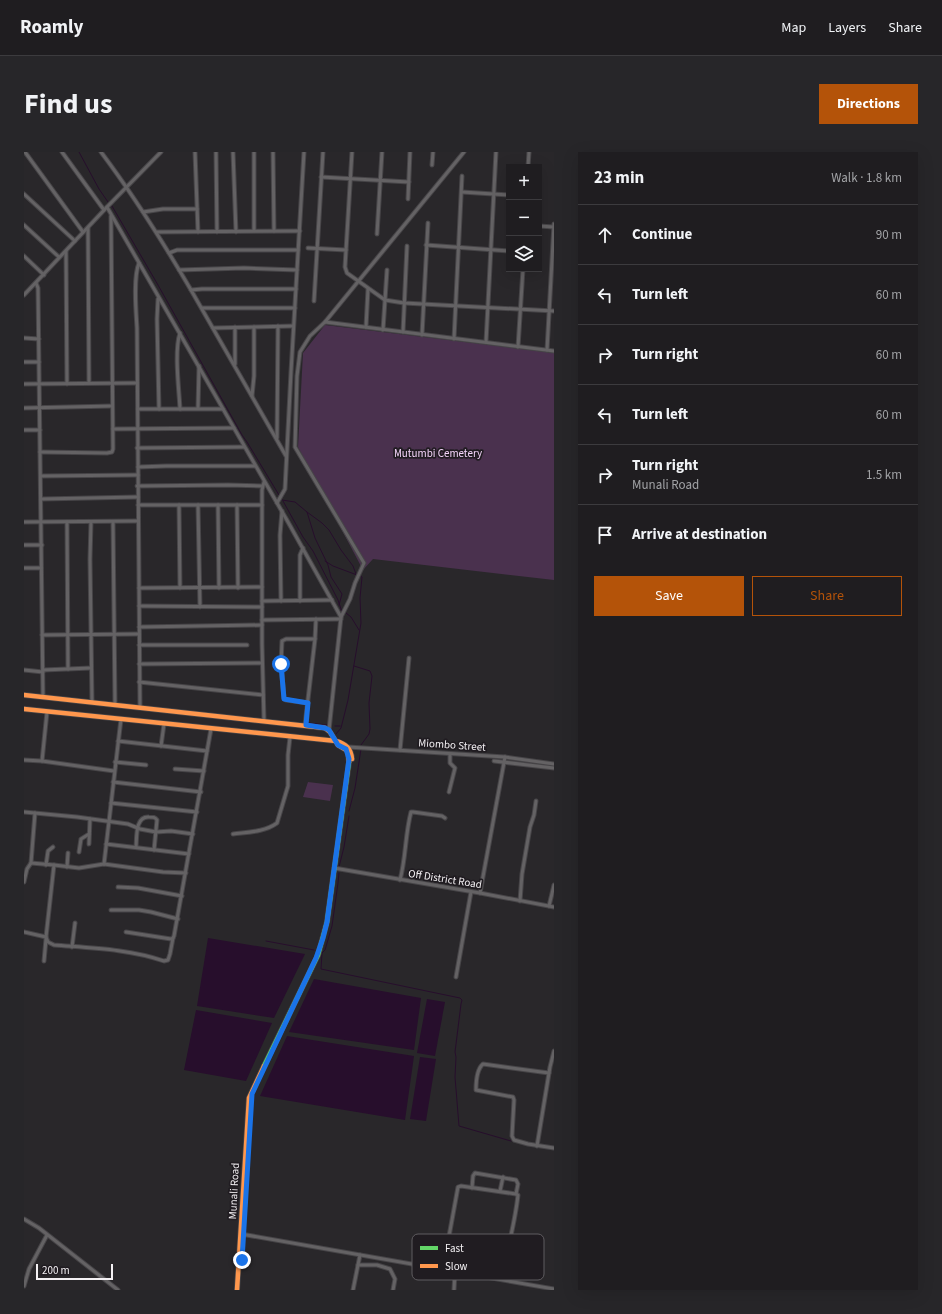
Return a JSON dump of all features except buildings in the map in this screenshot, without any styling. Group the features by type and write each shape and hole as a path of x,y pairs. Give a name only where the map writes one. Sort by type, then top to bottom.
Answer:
{"main road":[{"path":"24,695 264,720 306,725 329,730"},
{"path":"24,709 336,742 348,746"},
{"name":"Munali Road","path":"329,730 338,745 346,749 349,759 335,869"},
{"name":"Munali Road","path":"238,1290 252,1094 318,955 326,930 352,760 351,750 348,746"}],"street":[{"path":"25,152 83,232"},
{"path":"62,152 114,220 282,511 341,618"},
{"path":"100,152 127,187 157,232 287,456"},
{"path":"24,294 44,275 83,232 161,152"},
{"path":"195,152 198,232"},
{"path":"216,152 217,232"},
{"path":"233,152 236,232"},
{"path":"254,152 254,230"},
{"path":"272,152 274,231"},
{"path":"277,503 286,489 304,152"},
{"path":"314,301 323,152"},
{"path":"352,152 345,270 347,273 385,300 404,303 554,311"},
{"path":"378,234 382,152"},
{"path":"408,199 410,152"},
{"path":"432,165 433,152"},
{"path":"329,730 341,618 364,563 295,447 297,376 300,352 310,336 325,322 464,152"},
{"path":"486,342 496,152"},
{"path":"528,164 529,152"},
{"path":"454,339 462,176"},
{"path":"321,177 409,182"},
{"path":"462,192 506,195"},
{"path":"24,194 75,241"},
{"path":"143,212 163,209 197,208"},
{"path":"40,452 112,452 113,449 111,215"},
{"path":"111,223 114,220"},
{"path":"422,335 428,223"},
{"path":"24,224 60,257"},
{"path":"542,226 554,226 547,350"},
{"path":"88,228 89,383"},
{"path":"157,232 236,232 254,230 300,231"},
{"path":"426,245 506,250"},
{"path":"403,332 407,246"},
{"path":"308,248 346,250"},
{"path":"169,252 177,250 298,250"},
{"path":"66,251 66,384"},
{"path":"24,256 44,275"},
{"path":"139,262 137,272 136,306 140,707"},
{"path":"179,270 244,268 297,270"},
{"path":"383,330 387,270"},
{"path":"518,347 523,272"},
{"path":"36,283 38,288 39,339 43,697"},
{"path":"191,290 296,288"},
{"path":"366,327 368,289"},
{"path":"158,298 160,409"},
{"path":"202,308 295,308"},
{"path":"325,322 554,351"},
{"path":"277,440 278,326"},
{"path":"213,328 294,326"},
{"path":"252,396 254,376 254,327"},
{"path":"235,328 235,366"},
{"path":"180,333 178,341 180,409"},
{"path":"24,338 39,339"},
{"path":"232,360 235,355"},
{"path":"24,362 39,362"},
{"path":"198,408 199,366"},
{"path":"24,384 137,383"},
{"path":"24,408 112,406"},
{"path":"138,409 223,408"},
{"path":"273,433 277,427"},
{"path":"113,429 234,428"},
{"path":"24,430 40,430"},
{"path":"137,448 244,447"},
{"path":"288,448 295,447"},
{"path":"138,467 256,466"},
{"path":"41,476 138,475"},
{"path":"264,482 262,486 262,663 264,720"},
{"path":"137,486 262,486"},
{"path":"41,499 138,497"},
{"path":"138,505 262,505"},
{"path":"179,505 180,588"},
{"path":"198,505 200,607"},
{"path":"218,505 219,588"},
{"path":"237,505 238,588"},
{"path":"281,601 280,535 282,511"},
{"path":"24,522 138,521"},
{"path":"67,522 69,635 68,669"},
{"path":"90,522 92,702"},
{"path":"113,522 115,704"},
{"path":"24,545 42,545"},
{"path":"300,601 300,555 303,548"},
{"path":"24,568 41,568"},
{"path":"139,588 262,587"},
{"path":"262,601 332,600"},
{"path":"139,606 262,607"},
{"path":"262,620 341,618"},
{"path":"306,725 317,619"},
{"path":"139,627 262,625"},
{"path":"42,635 139,634"},
{"path":"308,703 286,700 284,698 281,664 282,641 286,639 315,639"},
{"path":"139,645 247,645"},
{"path":"400,750 409,658"},
{"path":"139,664 262,663"},
{"path":"24,670 43,671 91,668"},
{"path":"139,682 263,695"},
{"path":"42,761 47,712"},
{"path":"104,864 120,719"},
{"path":"161,746 164,724"},
{"path":"24,932 46,938 48,942 54,945 123,951 164,961 168,960 178,919 211,729"},
{"path":"233,834 264,829 273,826 278,822 288,786 290,737"},
{"path":"118,741 207,751"},
{"name":"Miombo Street","path":"348,746 505,757 554,764"},
{"path":"449,792 455,768 450,763 450,754"},
{"path":"480,893 505,757"},
{"path":"24,760 114,770"},
{"path":"494,761 554,768"},
{"path":"115,762 146,765"},
{"path":"175,769 204,771"},
{"path":"113,782 201,792"},
{"path":"520,901 522,874 536,801"},
{"path":"111,802 197,812"},
{"path":"24,812 128,824 156,832 171,831 193,834"},
{"path":"400,880 404,862 406,832 411,812 442,816 445,818"},
{"path":"24,882 27,869 31,863 35,813"},
{"path":"136,847 138,828 142,817 155,817 158,820 154,850"},
{"path":"89,844 90,819"},
{"path":"80,852 81,839 89,834"},
{"path":"106,844 189,854"},
{"path":"46,865 48,851 53,847"},
{"path":"67,867 68,853"},
{"path":"31,863 85,868 104,864 186,874"},
{"path":"44,961 54,865"},
{"name":"Off District Road","path":"335,869 554,907"},
{"path":"549,906 554,885"},
{"path":"118,887 138,888 182,896"},
{"path":"456,977 471,892"},
{"path":"111,910 145,911 178,919"},
{"path":"72,946 75,924"},
{"path":"126,932 173,938"},
{"path":"537,1146 554,1051"},
{"path":"549,1073 484,1064 481,1066 476,1083 476,1090 513,1097 512,1136 518,1142 554,1148"},
{"path":"472,1188 473,1176 475,1173 517,1180 518,1188 516,1194 518,1195 515,1223 511,1234"},
{"path":"500,1191 503,1177"},
{"path":"449,1234 457,1188 461,1186 516,1194"},
{"path":"24,1219 40,1227 47,1235 118,1290"},
{"path":"242,1234 412,1264"},
{"path":"24,1286 29,1269 47,1235"},
{"path":"353,1290 360,1255"},
{"path":"358,1265 377,1265 390,1269 395,1279 393,1290"},
{"path":"454,1290 455,1280"},
{"path":"506,1280 554,1289"}],"green space":[{"name":"Mutumbi Cemetery","path":"325,325 554,353 554,580 373,559 363,570 298,447 303,353"},
{"path":"308,782 333,785 330,801 303,797"}],"shaded area":[{"path":"208,938 305,954 274,1018 197,1006"},
{"path":"314,979 421,998 414,1050 289,1032"},
{"path":"427,999 445,1002 435,1056 417,1053"},
{"path":"196,1010 272,1023 246,1081 184,1070"},
{"path":"287,1036 414,1056 405,1120 260,1096"},
{"path":"420,1057 436,1059 426,1121 410,1119"}],"waterway":[{"path":"79,152 99,189 108,202"},
{"path":"112,206 242,435 279,495"},
{"path":"282,500 295,502 307,512 315,538 328,565 331,577 342,594 339,605"},
{"path":"283,501 303,537 313,551 338,600 342,612"},
{"path":"307,512 329,530 353,566 356,574"},
{"path":"325,561 333,566 357,575"},
{"path":"336,734 341,728 348,700 361,623 360,598 362,577 360,576"},
{"path":"346,613 351,617 359,630"},
{"path":"354,666 370,671 372,676 369,703 370,729 369,734 361,745"},
{"path":"307,721 309,723 328,725"},
{"path":"335,726 340,726"},
{"path":"349,811 355,788 361,749"},
{"path":"339,867 349,816"},
{"path":"339,873 332,926 325,950 322,953 321,969 460,998 462,1000 455,1052 455,1077 459,1126 511,1141"},
{"path":"266,941 314,950"}],"traffic: fast":[{"path":"264,1066 318,955 327,922 349,762"}],"traffic: slow":[{"path":"24,695 325,728 330,732 338,745 348,751 349,762"},
{"path":"24,709 336,741 347,747 352,759"},
{"path":"237,1290 249,1098 264,1066"}],"route":[{"path":"242,1260 252,1094 294,1007 316,958 326,930 349,759 346,749 338,745 329,730 306,725 308,703 284,699 281,664"}]}
